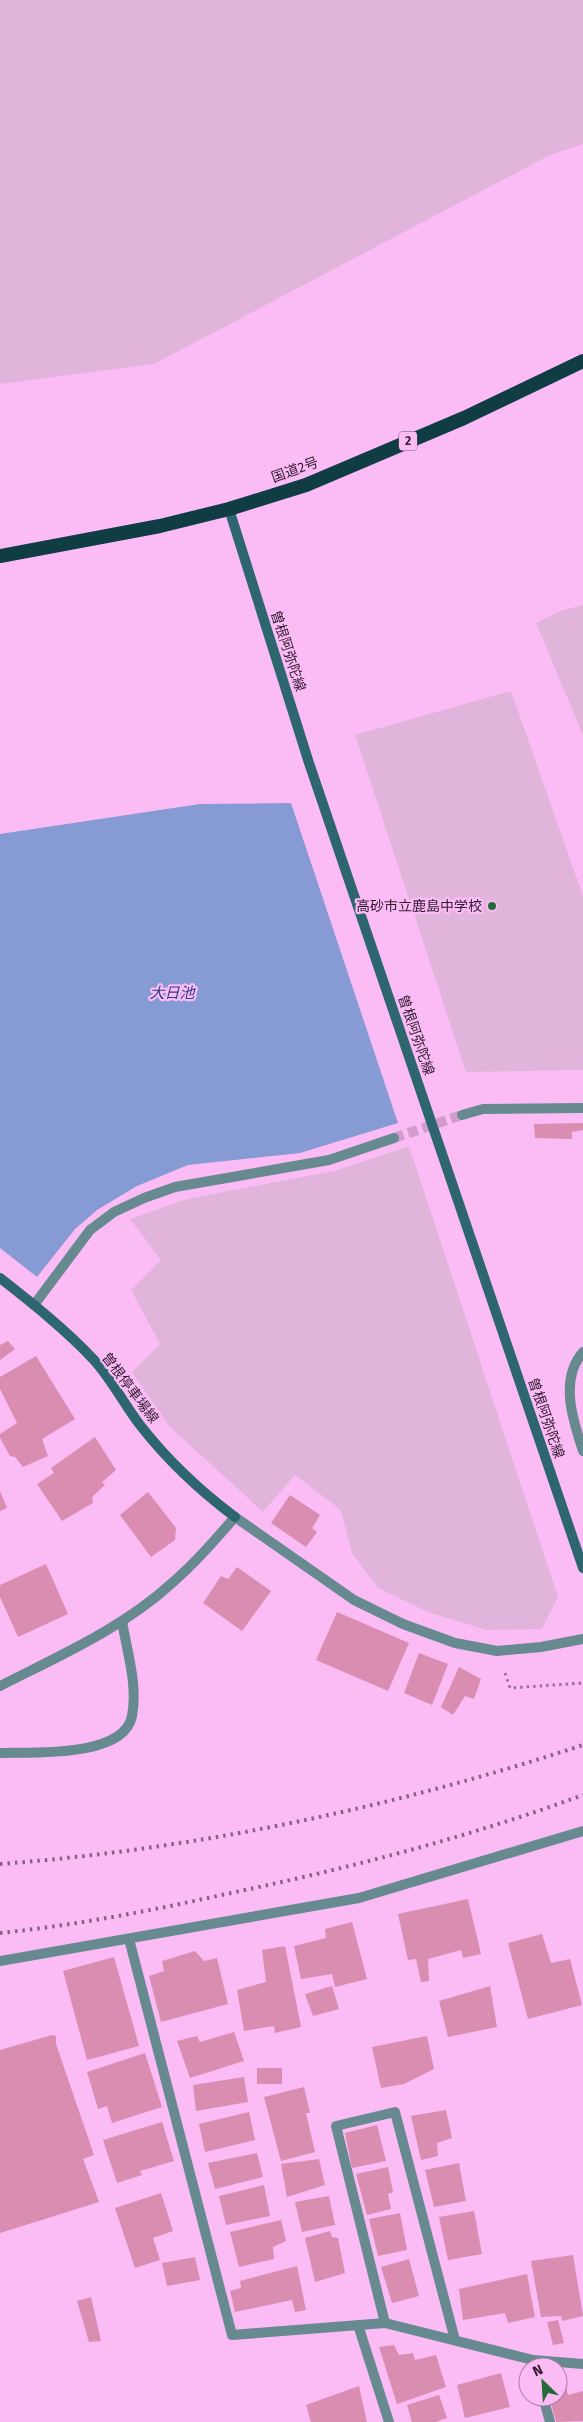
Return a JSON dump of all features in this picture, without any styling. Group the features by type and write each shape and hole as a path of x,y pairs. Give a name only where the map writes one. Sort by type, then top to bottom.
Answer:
{"highway":[{"name":"国道2号","path":"0,556 62,546 229,509 306,485 464,418 583,361"}],"main road":[{"name":"曽根阿弥陀線","path":"229,509 309,763 583,1568"},
{"name":"曽根停車場線","path":"0,1278 34,1305 94,1360 139,1424 169,1460 200,1490 235,1517"}],"street":[{"path":"462,1115 482,1109 583,1108"},
{"path":"34,1305 90,1230 114,1212 144,1198 175,1187 329,1160 394,1138"},
{"path":"583,1352 572,1373 570,1399 575,1427 583,1451"},
{"path":"0,1686 122,1621 171,1584 205,1552 235,1517 354,1600 420,1630 455,1643 497,1651 541,1648 583,1639"},
{"path":"0,1753 80,1750 116,1739 132,1718 134,1688 122,1621"},
{"path":"0,1961 129,1940 359,1898 583,1831"},
{"path":"129,1940 232,2335 385,2323 455,2340 518,2359"},
{"path":"385,2323 336,2126 396,2112 455,2340"},
{"path":"358,2325 389,2422"},
{"path":"568,2364 583,2364"},
{"path":"546,2407 550,2422"}],"path":[{"path":"510,1688 583,1683"}],"shaded area":[{"path":"0,0 583,0 583,144 550,155 154,364 0,384"},
{"path":"583,605 583,735 536,623 560,611"},
{"name":"高砂市立鹿島中学校","path":"511,691 583,896 583,1070 466,1072 355,735"},
{"path":"409,1146 558,1597 542,1629 487,1630 428,1612 378,1588 352,1553 341,1510 295,1475 263,1512 169,1426 132,1372 160,1344 131,1290 161,1260 130,1219 187,1199 334,1171"}],"water":[{"name":"大日池","path":"291,803 398,1123 300,1153 188,1165 137,1186 97,1210 75,1229 37,1277 0,1248 0,834 200,804"}],"building":[{"path":"583,1123 583,1130 572,1132 572,1139 535,1138 534,1124"},
{"path":"8,1341 15,1349 0,1360 0,1345"},
{"path":"36,1356 75,1419 42,1439 48,1456 23,1467 15,1457 10,1456 0,1438 0,1434 17,1423 0,1389 0,1377"},
{"path":"95,1437 116,1470 102,1482 105,1485 92,1497 93,1503 62,1521 37,1484 54,1473 51,1468"},
{"path":"0,1491 7,1508 0,1511"},
{"path":"148,1492 176,1528 175,1540 151,1557 120,1515"},
{"path":"290,1495 320,1515 312,1528 317,1532 306,1547 271,1523"},
{"path":"46,1564 68,1614 18,1637 0,1597 0,1585"},
{"path":"237,1567 271,1591 242,1631 203,1603 221,1576 228,1579"},
{"path":"337,1612 409,1643 388,1691 316,1660"},
{"path":"419,1653 448,1664 432,1705 404,1693"},
{"path":"459,1667 481,1679 474,1699 465,1696 453,1715 441,1707"},
{"path":"468,1899 481,1954 463,1958 461,1950 428,1959 429,1981 421,1982 416,1959 408,1960 398,1914"},
{"path":"352,1922 367,1979 335,1987 332,1974 301,1979 294,1946 326,1938 325,1929"},
{"path":"542,1934 551,1963 570,1959 582,2005 528,2019 508,1943"},
{"path":"285,1946 301,2027 275,2033 274,2026 244,2031 237,1990 266,1982 262,1950"},
{"path":"195,1951 204,1961 217,1958 228,2004 161,2022 149,1976 164,1971 162,1961"},
{"path":"114,1957 139,2046 87,2060 63,1971"},
{"path":"332,1986 339,2009 313,2016 305,1994"},
{"path":"490,1986 497,2027 448,2037 439,2001"},
{"path":"234,2032 244,2061 190,2078 177,2041 197,2036 200,2042"},
{"path":"52,2035 56,2036 56,2044 94,2155 83,2159 99,2202 0,2233 0,2050"},
{"path":"427,2036 434,2069 404,2084 381,2088 372,2047"},
{"path":"145,2053 162,2107 112,2123 107,2106 98,2109 87,2072"},
{"path":"257,2068 282,2068 282,2084 257,2084"},
{"path":"244,2077 248,2102 196,2111 193,2085"},
{"path":"304,2087 310,2113 306,2113 315,2152 281,2161 264,2097"},
{"path":"446,2110 452,2138 437,2143 438,2156 421,2160 411,2116"},
{"path":"249,2112 255,2140 205,2152 199,2124"},
{"path":"162,2122 174,2161 140,2171 142,2175 117,2183 103,2140"},
{"path":"377,2125 386,2161 352,2168 345,2133"},
{"path":"257,2153 263,2177 215,2189 208,2163"},
{"path":"319,2159 325,2185 287,2197 281,2164"},
{"path":"459,2163 466,2201 434,2207 425,2170"},
{"path":"388,2167 393,2192 388,2194 391,2209 367,2215 356,2174"},
{"path":"264,2185 270,2216 226,2225 219,2196"},
{"path":"161,2193 173,2231 153,2238 160,2260 135,2268 115,2208"},
{"path":"329,2196 335,2225 302,2232 295,2202"},
{"path":"474,2211 482,2254 448,2260 439,2217"},
{"path":"400,2213 407,2250 378,2256 369,2219"},
{"path":"281,2220 286,2241 273,2247 274,2259 239,2267 230,2232"},
{"path":"330,2231 332,2237 338,2238 345,2273 315,2282 305,2238"},
{"path":"573,2255 583,2316 562,2321 561,2316 541,2317 531,2261"},
{"path":"195,2257 200,2280 167,2286 162,2263"},
{"path":"409,2259 419,2296 392,2303 381,2267"},
{"path":"297,2266 306,2310 295,2312 292,2300 235,2312 230,2291 241,2288 240,2281"},
{"path":"527,2274 535,2317 508,2323 505,2313 463,2320 459,2289"},
{"path":"91,2297 101,2341 89,2342 77,2301"},
{"path":"558,2320 564,2343 553,2345 547,2322"},
{"path":"394,2345 399,2355 413,2353 415,2360 436,2355 446,2387 397,2404 379,2347"},
{"path":"501,2373 510,2407 465,2418 457,2385"},
{"path":"359,2386 367,2422 311,2422 306,2405"},
{"path":"583,2391 583,2421 556,2422 552,2407 568,2407 568,2395"},
{"path":"439,2395 447,2418 436,2422 412,2422 407,2405"}],"tunnel":[{"path":"394,1138 462,1115"}],"railway":[{"path":"0,1864 148,1848 295,1822 440,1788 583,1745"},
{"path":"0,1933 58,1926 145,1911 320,1873 497,1825 583,1795"}],"place":[{"name":"高砂市立鹿島中学校","path":"492,906"}]}
